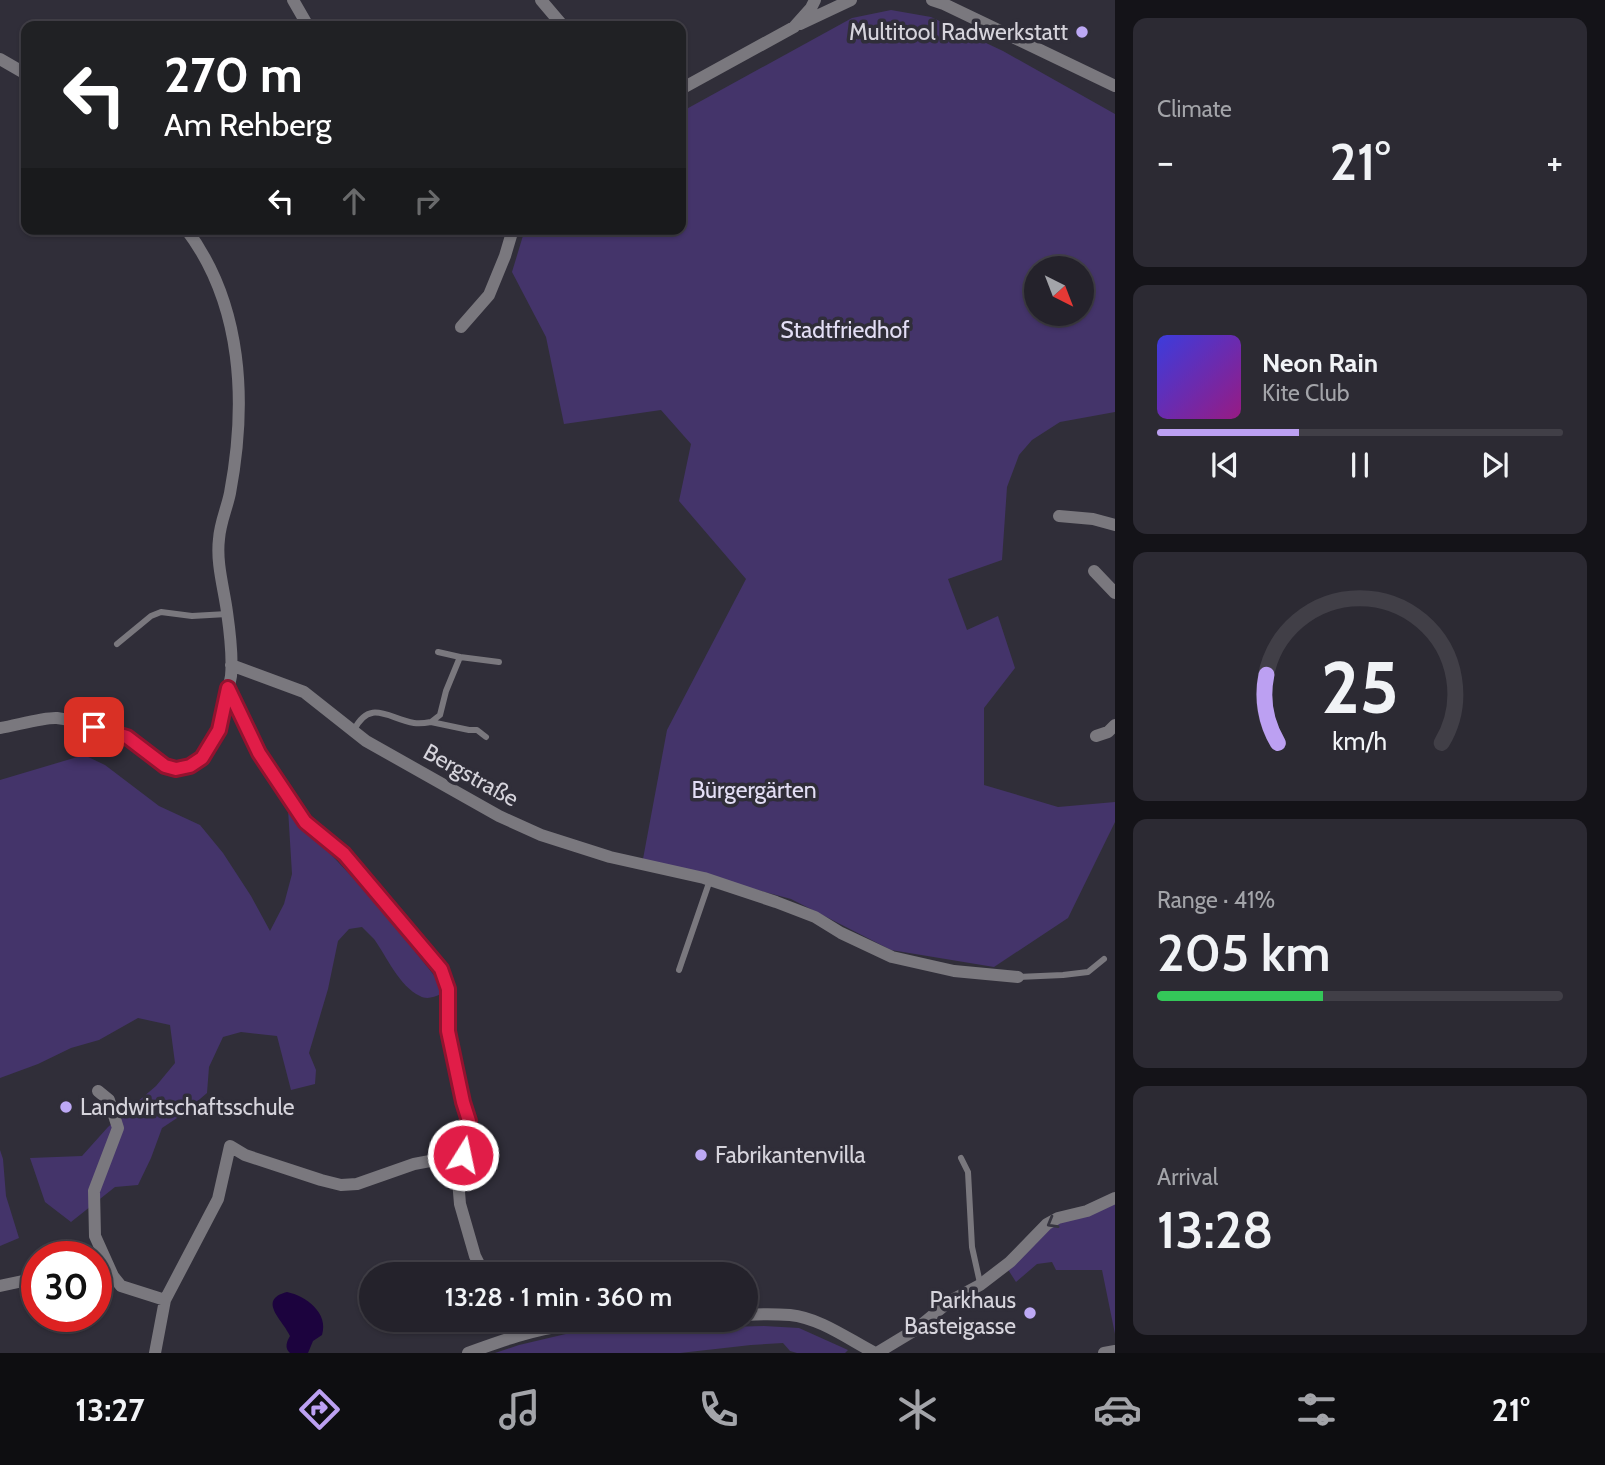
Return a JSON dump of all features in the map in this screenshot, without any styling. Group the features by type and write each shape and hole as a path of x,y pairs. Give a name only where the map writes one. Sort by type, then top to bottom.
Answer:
{"street":[{"path":"293,0 305,21"},
{"path":"541,0 559,21"},
{"path":"794,27 815,0"},
{"path":"686,86 794,27 850,0"},
{"path":"932,0 1115,86"},
{"path":"0,60 21,71"},
{"path":"0,728 56,718 127,737 165,766 176,769 190,766 202,758 219,730 231,665 218,540 230,492 234,459 238,369 229,316 220,291 190,235"},
{"path":"461,327 489,295 511,235"},
{"path":"1059,516 1093,519 1115,525"},
{"path":"1094,571 1115,593"},
{"name":"Bergstraße","path":"231,665 304,692 366,741 499,816 541,835 610,857 710,880 816,917 841,933 892,957 954,971 1018,977"},
{"path":"229,683 259,753 305,822 344,854 441,969 448,989 450,1045 469,1121 458,1180 460,1204 478,1262"},
{"path":"1096,736 1108,732 1115,725"},
{"path":"98,1091 108,1101 118,1128 94,1191 95,1236 113,1276 121,1286 165,1300"},
{"path":"155,1353 165,1300 218,1199 230,1146 245,1155 341,1185 357,1184 414,1164 463,1155"},
{"path":"758,1315 790,1315 809,1320 876,1353 915,1330 950,1301 980,1285 1010,1262 1047,1224 1058,1218 1087,1211 1115,1198"},
{"path":"0,1286 21,1281"},
{"path":"514,1332 516,1336"},
{"path":"468,1353 535,1332"},
{"path":"1104,1353 1115,1351"}],"lane":[{"path":"117,644 151,616 161,612 192,616 227,614"},
{"path":"438,653 499,662"},
{"path":"432,722 440,715 446,691 460,657"},
{"path":"354,730 359,720 371,713 413,723 432,722 477,730 486,737"},
{"path":"679,970 710,880"},
{"path":"1018,977 1088,972 1104,960"},
{"path":"961,1158 968,1172 972,1247 980,1285"}],"green space":[{"name":"Stadtfriedhof","path":"891,10 931,17 1003,51 1115,114 1115,412 1060,422 1032,440 1019,455 1007,487 1002,560 948,579 967,630 998,616 1015,668 984,708 984,785 1058,807 1115,802 1115,822 1068,918 994,967 891,950 791,899 643,859 667,730 746,579 679,501 691,444 661,410 564,424 546,337 512,272 523,235 686,235 686,109 852,18"},
{"path":"84,755 105,765 159,806 200,825 223,853 270,931 284,904 292,874 288,809 356,881 402,935 437,979 441,994 425,998 420,996 400,978 374,939 362,927 349,929 338,941 328,989 309,1053 316,1070 315,1084 291,1090 277,1036 241,1032 223,1037 209,1067 207,1093 162,1128 138,1185 115,1187 71,1222 45,1202 30,1158 82,1156 108,1127 156,1086 175,1063 170,1025 138,1018 99,1040 71,1048 0,1078 0,780"},
{"path":"0,1150 6,1196 19,1238 0,1246"},
{"path":"1115,1201 1115,1334 1102,1270 1056,1270 1052,1262 1037,1264 1016,1282 1007,1268 1050,1226"},
{"path":"758,1326 799,1328 848,1350 845,1353 797,1353 790,1351 783,1343 680,1353 495,1353 570,1333 758,1332"}],"shaded area":[{"path":"287,1292 308,1302 322,1320 322,1335 313,1341 308,1353 290,1353 287,1349 290,1336 273,1305 278,1296"}],"place":[{"name":"Multitool Radwerkstatt","path":"1082,32"},
{"name":"Landwirtschaftsschule","path":"66,1107"},
{"name":"Fabrikantenvilla","path":"701,1155"},
{"name":"Parkhaus Basteigasse","path":"1030,1313"}],"route":[{"path":"94,727 127,737 165,766 176,769 190,766 202,758 219,730 228,688 259,753 305,822 344,854 441,969 448,989 448,1031 469,1121 463,1155"}],"park label":[{"name":"Bürgergärten","path":"754,790"}]}
